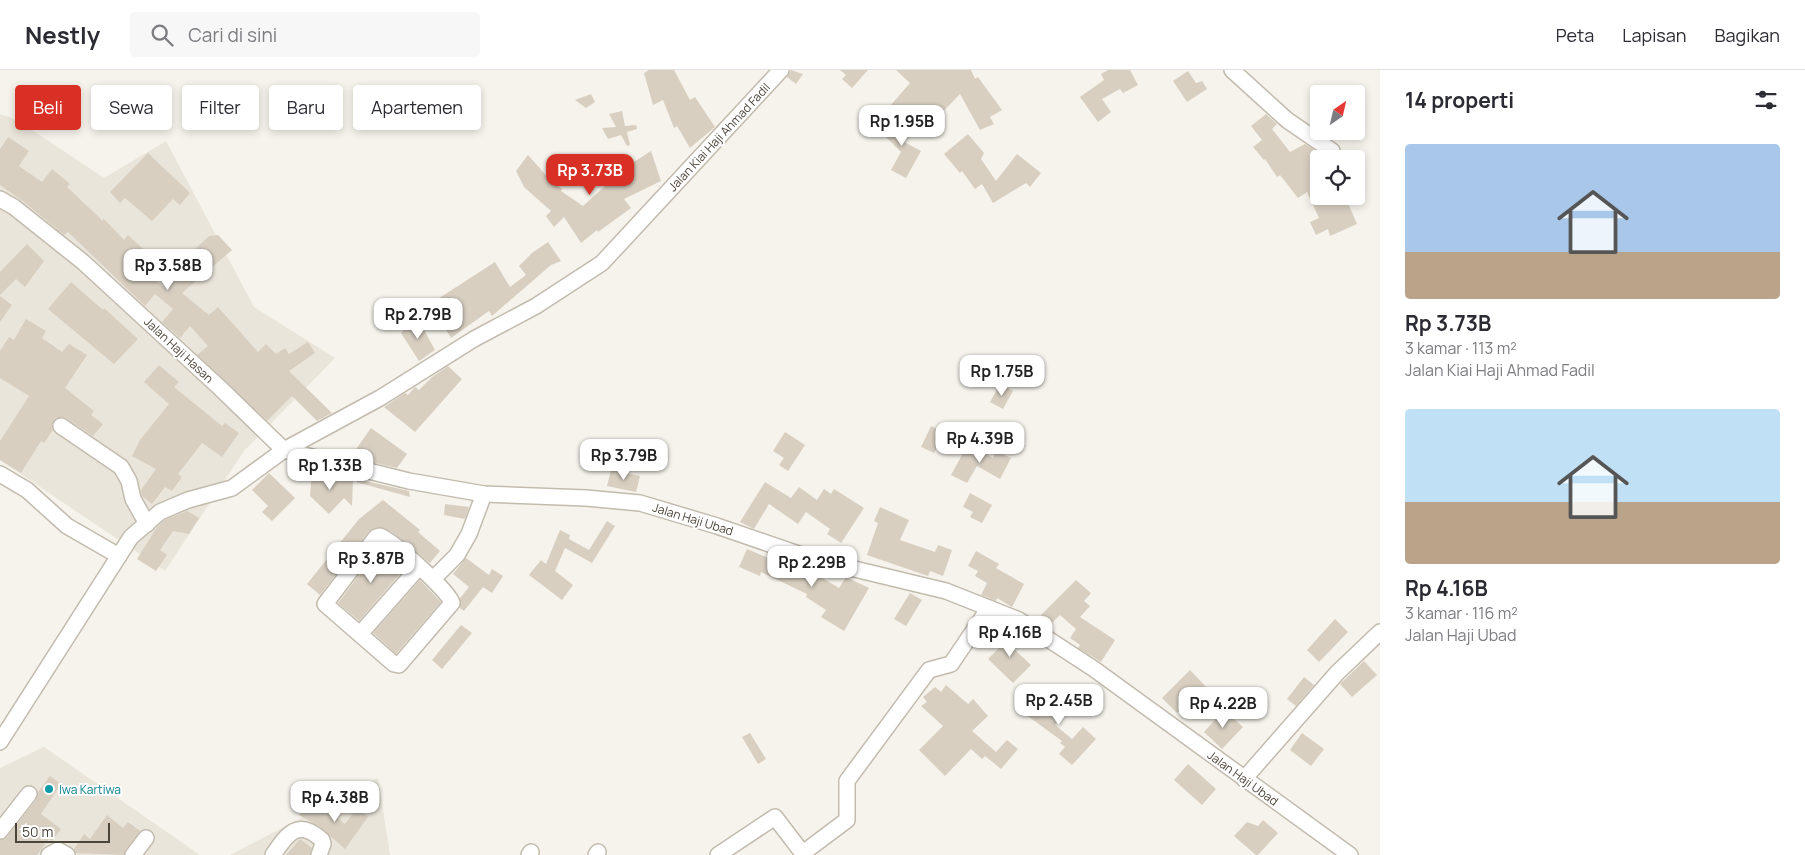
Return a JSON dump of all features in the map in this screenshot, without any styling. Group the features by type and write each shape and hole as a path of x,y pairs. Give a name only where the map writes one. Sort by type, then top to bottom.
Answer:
{"street":[{"name":"Jalan Kiai Haji Ahmad Fadil","path":"0,742 131,537 160,512 188,500 232,488 284,450 380,398 474,339 536,306 602,263 781,70"},
{"path":"1232,70 1287,120 1331,150"},
{"name":"Jalan Haji Hasan","path":"0,199 14,207 83,262 284,450"},
{"path":"61,426 122,467 129,481 133,499 147,524"},
{"name":"Jalan Haji Ubad","path":"284,450 409,481 484,494 586,498 640,503 717,526 813,559 946,591 1019,620 1094,669 1350,855"},
{"path":"0,474 27,490 67,526 119,556"},
{"path":"433,579 457,554 469,534 484,494"},
{"path":"376,537 384,538 419,567 433,579 450,598 452,603 400,664 394,664 326,606 325,602 376,537"},
{"path":"360,634 419,567"},
{"path":"718,855 775,817 804,854 847,820 847,781 929,670 951,664 989,608"},
{"path":"1244,779 1337,673 1380,632"},
{"path":"0,830 29,794"},
{"path":"273,855 286,836 294,830 302,829 322,840 322,851 319,855"},
{"path":"133,855 146,838"},
{"path":"49,855 58,850 67,855"}],"shaded area":[{"path":"0,114 15,119 15,130 32,130 104,178 166,141 254,307 335,358 244,451 165,571 0,460"},
{"path":"44,747 200,855 0,855 0,768"},
{"path":"378,778 390,855 230,855"}],"building":[{"path":"649,70 674,70 690,100 695,97 715,127 690,148 677,126 674,128 663,100 653,105 644,73"},
{"path":"791,70 803,74 796,84 787,77"},
{"path":"840,70 868,70 852,88 842,79 846,75"},
{"path":"896,70 971,70 975,79 978,77 1002,110 990,117 994,124 980,130 960,94 933,122 918,107 908,119 891,105 910,83"},
{"path":"1108,70 1130,70 1138,85 1123,93 1120,89 1102,99 1111,112 1098,122 1080,97 1104,80 1101,74"},
{"path":"1188,71 1196,83 1202,81 1207,89 1187,102 1173,81"},
{"path":"591,94 595,102 586,108 575,100"},
{"path":"622,111 625,126 636,125 637,129 627,132 630,145 627,146 621,135 608,139 602,128 616,127 609,114"},
{"path":"1266,114 1277,124 1272,129 1290,152 1305,144 1313,149 1310,150 1310,198 1307,192 1298,198 1280,175 1277,177 1265,159 1253,147 1262,140 1251,126"},
{"path":"899,117 914,132 904,142 921,151 906,178 891,170 901,152 881,132 882,130 885,131"},
{"path":"968,134 984,153 981,159 996,181 1017,154 1041,173 1030,187 1026,183 993,203 982,184 975,189 962,171 960,173 944,154"},
{"path":"8,137 29,151 19,166 42,182 52,169 70,184 67,187 103,221 103,218 124,240 128,235 150,255 139,267 165,288 180,271 175,264 192,252 209,236 218,235 232,250 182,293 209,315 218,307 258,352 266,344 276,354 285,348 289,354 308,342 315,353 289,371 332,413 317,421 292,396 267,421 197,355 208,346 190,326 180,338 162,322 173,309 155,294 145,306 68,232 64,235 0,185 0,149"},
{"path":"651,151 661,181 624,199 631,208 581,243 564,217 554,227 546,216 551,211 524,187 516,171 528,155 551,181 562,189 561,191 583,206 614,178 612,176"},
{"path":"148,153 190,193 180,205 173,199 152,221 125,198 120,203 110,192"},
{"path":"1313,205 1349,205 1357,224 1330,236 1328,229 1316,235 1310,222 1319,218"},
{"path":"548,242 561,261 551,265 492,316 489,311 451,338 430,304 495,262 510,287 526,275 519,266 532,253"},
{"path":"27,244 44,261 25,287 16,279 0,295 0,272"},
{"path":"71,282 103,310 104,308 138,339 114,364 48,309"},
{"path":"0,296 12,305 0,322"},
{"path":"26,319 46,331 42,338 62,352 69,344 87,355 65,388 94,411 91,415 103,424 93,436 66,418 57,418 52,425 53,430 44,443 41,441 21,473 0,460 0,441 29,396 0,378 0,351 9,337 14,340"},
{"path":"418,319 435,350 419,361 401,333"},
{"path":"159,365 179,382 174,387 222,426 225,423 239,433 222,457 202,443 178,474 182,477 172,491 165,487 152,504 142,496 141,490 156,469 132,456 140,440 169,404 144,382"},
{"path":"448,366 462,379 415,432 384,407 405,393 408,395 415,387 419,390 432,377"},
{"path":"1000,384 1013,391 1003,409 990,402"},
{"path":"931,426 944,433 934,453 921,447"},
{"path":"371,428 407,454 397,468 357,459 352,455"},
{"path":"785,432 805,445 788,471 779,465 784,458 773,451"},
{"path":"968,444 993,458 996,451 1011,458 1000,479 977,466 967,483 951,475"},
{"path":"611,470 640,476 636,492 607,486"},
{"path":"312,472 330,473 330,478 353,479 352,506 344,498 329,514 310,496"},
{"path":"269,473 295,498 272,521 262,512 268,506 252,490"},
{"path":"357,479 409,491 410,497 356,482"},
{"path":"765,482 791,498 799,487 817,500 824,489 831,494 834,489 864,508 841,543 827,534 830,529 806,512 798,524 769,504 754,529 740,522"},
{"path":"970,493 992,505 982,523 970,517 973,512 963,507"},
{"path":"383,500 420,530 418,532 440,551 430,563 392,532 384,528 374,528 369,531 320,595 307,584 359,519"},
{"path":"445,504 469,507 465,519 444,515"},
{"path":"880,507 909,520 900,540 935,552 938,545 952,550 943,576 930,571 928,576 867,555 878,523 874,521"},
{"path":"187,511 199,518 189,534 173,531 160,550 167,555 156,571 137,559 157,527 165,520"},
{"path":"607,521 615,526 592,563 565,548 555,571 573,585 562,600 529,575 541,560 546,564 560,530 570,535 569,539 589,550"},
{"path":"380,547 406,567 359,621 338,603"},
{"path":"747,549 806,574 807,571 819,576 839,588 846,577 869,588 844,631 821,617 826,610 806,597 807,594 761,572 760,576 739,567"},
{"path":"976,551 999,564 996,568 1024,584 1012,607 997,598 996,601 981,595 987,583 975,576 978,571 968,566"},
{"path":"466,558 489,575 492,569 503,576 492,593 483,587 464,611 460,608 460,598 469,587 453,574"},
{"path":"420,580 441,602 396,654 373,633"},
{"path":"1076,580 1091,593 1084,601 1090,606 1080,617 1115,640 1101,662 1078,648 1080,645 1070,638 1076,629 1060,615 1051,624 1041,615"},
{"path":"910,593 922,600 906,626 894,619"},
{"path":"1335,619 1348,632 1319,662 1307,650"},
{"path":"461,625 472,633 442,669 432,660"},
{"path":"1016,631 1025,639 1015,650 1031,665 1013,683 988,659"},
{"path":"1364,661 1377,675 1352,697 1340,684"},
{"path":"1190,670 1209,690 1197,701 1193,697 1177,713 1162,698"},
{"path":"1304,677 1314,685 1296,706 1287,699"},
{"path":"946,685 968,704 973,699 988,716 972,731 996,752 1007,740 1018,749 1001,769 985,756 982,759 971,749 945,776 919,750 943,726 921,706 927,702 923,697 935,687 941,692"},
{"path":"1046,687 1060,697 1053,706 1064,714 1055,725 1072,739 1083,727 1096,739 1072,765 1059,754 1065,747 1060,743 1062,741 1025,714"},
{"path":"1224,710 1243,727 1222,749 1204,732"},
{"path":"750,733 766,759 758,764 742,737"},
{"path":"1302,733 1324,749 1311,766 1290,750"},
{"path":"1188,764 1216,789 1202,805 1174,780"},
{"path":"50,776 61,784 41,814 61,829 52,841 49,839 37,855 0,855 0,840 7,837 36,800 38,792"},
{"path":"309,801 322,811 324,808 345,824 357,808 368,817 345,849 319,826 299,815"},
{"path":"107,815 123,828 128,822 140,831 126,849 124,855 76,853 74,849 84,834 90,839"},
{"path":"1263,820 1278,833 1256,855 1234,836 1247,822 1258,826"},
{"path":"300,839 312,848 310,855 286,855"}],"place":[{"name":"Iwa Kartiwa","path":"49,789"}]}
